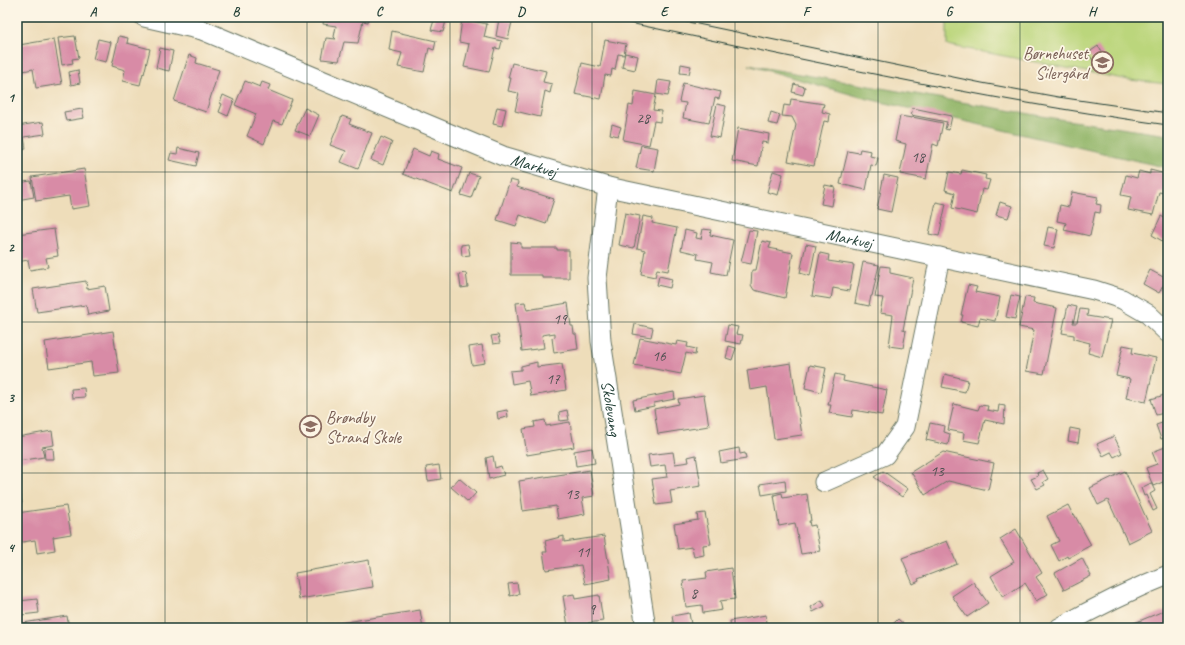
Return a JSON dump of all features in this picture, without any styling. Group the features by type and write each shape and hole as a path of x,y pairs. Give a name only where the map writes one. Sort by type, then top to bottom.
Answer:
{"street":[{"name":"Markvej","path":"144,17 202,30 503,156 608,187 1094,290 1122,299 1148,314 1168,333"},
{"name":"Skolevang","path":"608,187 597,278 601,341 646,628"},
{"path":"824,482 885,455 905,427 940,257"},
{"path":"1059,628 1094,608 1142,585 1168,575"}],"green space":[{"name":"Børnehuset Silergård","path":"947,17 1168,17 1168,84 1129,80 947,45"},
{"path":"748,65 1059,119 1168,135 1168,168 864,98"}],"building":[{"path":"324,17 369,17 368,22 363,21 358,43 344,42 339,61 322,59 326,38 336,39 334,37 336,26 323,24"},
{"path":"435,17 447,17 443,32 431,30"},
{"path":"462,19 487,24 484,37 502,41 500,49 495,48 489,72 464,67 469,44 459,42"},
{"path":"499,19 512,22 508,39 496,36"},
{"path":"392,31 436,41 434,50 429,48 424,72 398,67 402,53 389,50"},
{"path":"75,36 79,58 72,59 73,63 62,65 58,38"},
{"path":"119,36 128,38 127,43 150,49 140,85 123,81 125,70 112,66"},
{"path":"54,39 62,84 36,88 33,69 23,71 19,45"},
{"path":"98,39 111,42 106,62 93,59"},
{"path":"605,40 626,44 624,55 618,54 615,70 612,69 611,76 605,75 601,99 575,94 582,63 600,67"},
{"path":"1098,46 1106,58 1096,65 1088,53"},
{"path":"160,48 173,51 169,71 156,68"},
{"path":"625,53 638,56 635,70 622,67"},
{"path":"189,55 197,58 196,63 219,70 206,112 174,101"},
{"path":"512,63 546,71 543,82 552,84 550,93 545,91 540,117 515,111 519,93 508,91 511,78 508,78"},
{"path":"681,64 691,66 689,74 680,73"},
{"path":"78,70 80,83 71,85 69,72"},
{"path":"658,80 671,82 668,96 656,94"},
{"path":"245,81 260,87 262,82 270,85 268,90 292,100 282,124 273,121 264,144 247,136 256,114 235,105"},
{"path":"683,83 721,92 719,99 715,98 709,123 683,118 686,103 679,102"},
{"path":"794,84 805,87 803,95 792,92"},
{"path":"635,91 656,95 653,110 661,111 660,122 654,121 649,145 623,140 629,105 633,106"},
{"path":"223,95 234,100 228,116 219,112"},
{"path":"791,99 824,104 822,112 830,114 829,122 824,121 814,166 788,161 796,125 792,117 782,116 784,105 790,106"},
{"path":"717,104 726,106 720,138 710,136"},
{"path":"497,107 506,109 502,126 493,124"},
{"path":"305,108 319,115 310,136 295,130"},
{"path":"913,108 952,116 949,130 945,129 947,122 911,115"},
{"path":"82,109 84,118 66,121 64,112"},
{"path":"771,112 780,115 777,125 768,123"},
{"path":"342,116 351,119 349,124 372,133 358,169 341,162 346,151 330,145"},
{"path":"900,116 943,123 938,146 933,144 926,179 900,174 906,144 895,141"},
{"path":"43,122 45,134 24,137 26,149 20,150 22,164 17,165 17,126"},
{"path":"612,124 621,127 618,136 610,134"},
{"path":"738,128 769,134 768,143 762,142 758,166 732,161"},
{"path":"381,137 392,142 383,165 371,160"},
{"path":"641,145 658,148 654,171 636,168"},
{"path":"178,148 199,153 196,166 169,160 171,153 177,154"},
{"path":"413,149 429,156 431,151 439,154 438,159 462,168 453,193 403,174"},
{"path":"860,149 871,151 870,156 878,158 876,166 871,165 866,190 840,184 848,151 859,153"},
{"path":"84,169 90,206 71,209 69,196 36,201 32,177"},
{"path":"962,170 986,175 985,179 990,180 987,190 982,189 977,214 952,208 955,193 945,190 949,172 961,174"},
{"path":"1150,170 1166,174 1164,193 1159,192 1153,215 1128,210 1131,197 1121,195 1126,175 1137,178 1139,171 1150,174"},
{"path":"773,171 783,174 778,195 767,192"},
{"path":"469,173 479,176 471,198 461,195"},
{"path":"884,175 898,178 891,212 877,209"},
{"path":"510,180 518,182 517,187 554,199 546,224 520,215 516,226 497,220"},
{"path":"31,181 34,197 17,200 17,183"},
{"path":"825,185 835,187 832,206 821,204"},
{"path":"1072,192 1098,197 1096,204 1101,205 1100,213 1095,212 1090,236 1064,230 1066,223 1057,221 1060,205 1069,207"},
{"path":"936,202 946,204 939,236 929,234"},
{"path":"1000,202 1012,206 1008,218 996,215"},
{"path":"625,213 640,216 634,248 619,245"},
{"path":"643,216 653,218 652,223 677,228 668,271 657,269 655,277 641,274 645,250 637,248"},
{"path":"1161,216 1168,220 1168,235 1164,242 1152,235"},
{"path":"1048,227 1058,229 1054,248 1044,246"},
{"path":"54,229 58,256 46,258 48,267 30,270 28,260 17,262 17,234"},
{"path":"703,229 711,230 710,235 733,240 726,275 711,272 713,262 697,259 698,254 681,250 685,230 697,233 696,238 701,239"},
{"path":"749,230 757,231 751,264 741,262"},
{"path":"762,241 771,243 769,248 793,253 785,298 754,290 751,285 752,270 756,270"},
{"path":"511,242 521,243 521,248 557,248 557,250 569,250 569,278 542,278 542,275 511,275"},
{"path":"468,244 470,255 462,256 461,245"},
{"path":"806,244 816,246 810,276 800,273"},
{"path":"820,253 829,255 828,261 854,265 849,291 833,288 831,299 812,296"},
{"path":"863,262 879,265 869,306 855,303"},
{"path":"881,266 890,267 890,273 913,278 903,330 906,331 903,348 889,346 893,315 880,313 883,298 875,297"},
{"path":"1150,270 1167,279 1159,293 1143,284"},
{"path":"466,273 468,287 461,288 459,274"},
{"path":"659,276 672,279 670,288 657,285"},
{"path":"86,281 87,289 105,286 109,311 88,315 86,305 37,312 33,289"},
{"path":"968,285 977,287 975,292 1000,297 995,321 980,318 978,326 961,322 963,315 961,315"},
{"path":"1011,295 1020,297 1015,319 1006,317"},
{"path":"1025,297 1034,298 1033,303 1057,308 1044,374 1026,371 1034,330 1019,327"},
{"path":"525,302 527,310 568,303 571,326 573,326 574,334 576,334 578,349 554,353 552,338 555,337 555,333 542,335 544,348 522,351 516,303"},
{"path":"1068,305 1077,307 1073,323 1077,323 1080,309 1088,310 1087,316 1111,320 1102,357 1088,353 1090,343 1074,339 1074,335 1062,333"},
{"path":"635,324 653,328 651,337 633,334"},
{"path":"728,325 738,327 736,334 743,335 741,344 725,341"},
{"path":"113,331 119,373 93,376 91,362 49,368 45,342"},
{"path":"498,335 500,343 493,344 491,336"},
{"path":"640,338 676,345 677,341 688,343 687,347 696,349 695,355 686,353 681,374 634,365"},
{"path":"482,345 485,363 472,365 469,347"},
{"path":"1123,345 1133,347 1132,353 1156,358 1146,402 1126,398 1130,379 1116,376"},
{"path":"729,346 736,348 732,360 726,358"},
{"path":"537,362 537,367 562,364 566,390 531,396 528,381 512,384 510,371 521,370 521,366"},
{"path":"791,363 802,435 774,439 767,387 750,390 747,370"},
{"path":"810,365 826,368 821,392 805,388"},
{"path":"835,374 844,376 843,381 887,390 882,415 853,410 852,417 829,413 831,405 828,405"},
{"path":"945,374 968,380 965,392 942,387"},
{"path":"84,388 85,397 72,398 71,389"},
{"path":"674,392 675,399 654,403 654,406 635,410 633,400"},
{"path":"1168,394 1168,412 1156,415 1151,399"},
{"path":"704,395 709,426 658,434 654,409 679,404 678,399"},
{"path":"954,404 978,410 980,405 988,406 987,410 998,412 999,405 1005,406 1004,424 985,420 979,443 963,440 964,433 948,430"},
{"path":"507,410 508,417 498,419 497,412"},
{"path":"567,410 569,420 560,421 559,412"},
{"path":"545,420 546,426 570,422 574,447 527,455 523,429 535,427 534,422"},
{"path":"1168,421 1168,437 1161,439 1156,425"},
{"path":"930,423 945,426 944,432 950,434 948,445 926,440"},
{"path":"1070,428 1080,430 1078,443 1068,441"},
{"path":"52,431 54,445 42,447 44,457 18,461 17,437"},
{"path":"1114,436 1122,453 1114,457 1111,452 1103,456 1097,444"},
{"path":"1168,446 1168,494 1163,482 1153,486 1146,468 1157,464 1152,452"},
{"path":"53,448 54,459 45,459 44,449"},
{"path":"592,448 595,463 576,466 574,451"},
{"path":"739,448 740,454 745,453 746,459 721,463 719,452"},
{"path":"673,452 675,464 689,462 688,457 696,455 701,486 670,491 672,503 656,505 652,479 667,477 665,465 650,467 648,455"},
{"path":"943,452 994,463 988,490 948,481 925,495 911,472"},
{"path":"493,456 495,468 501,466 504,475 489,479 486,458"},
{"path":"439,465 441,479 428,481 426,467"},
{"path":"590,470 594,496 582,498 585,514 558,519 556,506 523,511 519,481"},
{"path":"1043,470 1048,479 1043,482 1045,485 1037,489 1031,479 1038,476 1037,473"},
{"path":"883,471 908,489 902,497 874,477"},
{"path":"1125,471 1152,531 1128,543 1108,500 1098,505 1090,488"},
{"path":"459,478 476,493 468,502 451,487"},
{"path":"785,480 786,491 762,495 760,484"},
{"path":"1151,483 1155,491 1150,494 1157,509 1153,511 1141,488"},
{"path":"20,491 22,503 17,503 17,492"},
{"path":"782,493 783,498 807,494 811,521 809,521 810,526 815,525 820,551 801,554 795,523 779,526 774,495"},
{"path":"1068,505 1091,545 1068,558 1067,556 1059,561 1051,545 1059,541 1047,516"},
{"path":"66,506 71,534 53,537 55,550 37,553 35,540 17,543 17,513"},
{"path":"705,513 711,544 703,545 704,555 694,557 692,547 678,549 674,524 698,520 697,514"},
{"path":"1016,529 1042,573 1036,577 1048,594 1036,601 1025,583 1003,597 991,576 1014,562 1000,539"},
{"path":"564,536 564,542 604,536 611,579 585,584 581,565 546,570 543,552 547,552 545,541"},
{"path":"947,541 957,564 918,579 919,581 913,584 902,558"},
{"path":"1082,558 1091,576 1064,590 1055,573"},
{"path":"369,560 373,587 299,599 295,573"},
{"path":"731,568 735,599 720,601 722,610 703,613 702,605 686,607 683,581 707,578 706,572"},
{"path":"973,582 988,603 967,617 952,596"},
{"path":"517,583 519,594 510,596 508,584"},
{"path":"574,594 575,599 599,595 603,621 588,623 589,628 570,628 568,626 563,596"},
{"path":"37,599 39,613 21,615 19,601"},
{"path":"822,600 825,606 813,612 811,607"},
{"path":"420,610 423,628 316,628 316,627"},
{"path":"1166,610 1168,615 1168,628 1122,628"},
{"path":"689,613 691,624 674,627 672,616"},
{"path":"766,615 767,623 761,624 761,628 752,628 752,626 731,628 730,621"},
{"path":"67,616 69,628 23,628 23,623"},
{"path":"898,619 908,628 889,628"}],"tram line":[{"path":"601,17 954,90 1025,103 1168,125"},
{"path":"664,17 982,83 1058,97 1168,113"}],"place":[{"name":"Børnehuset Silergård","path":"1103,63"},
{"name":"Brøndby Strand Skole","path":"310,427"}]}
